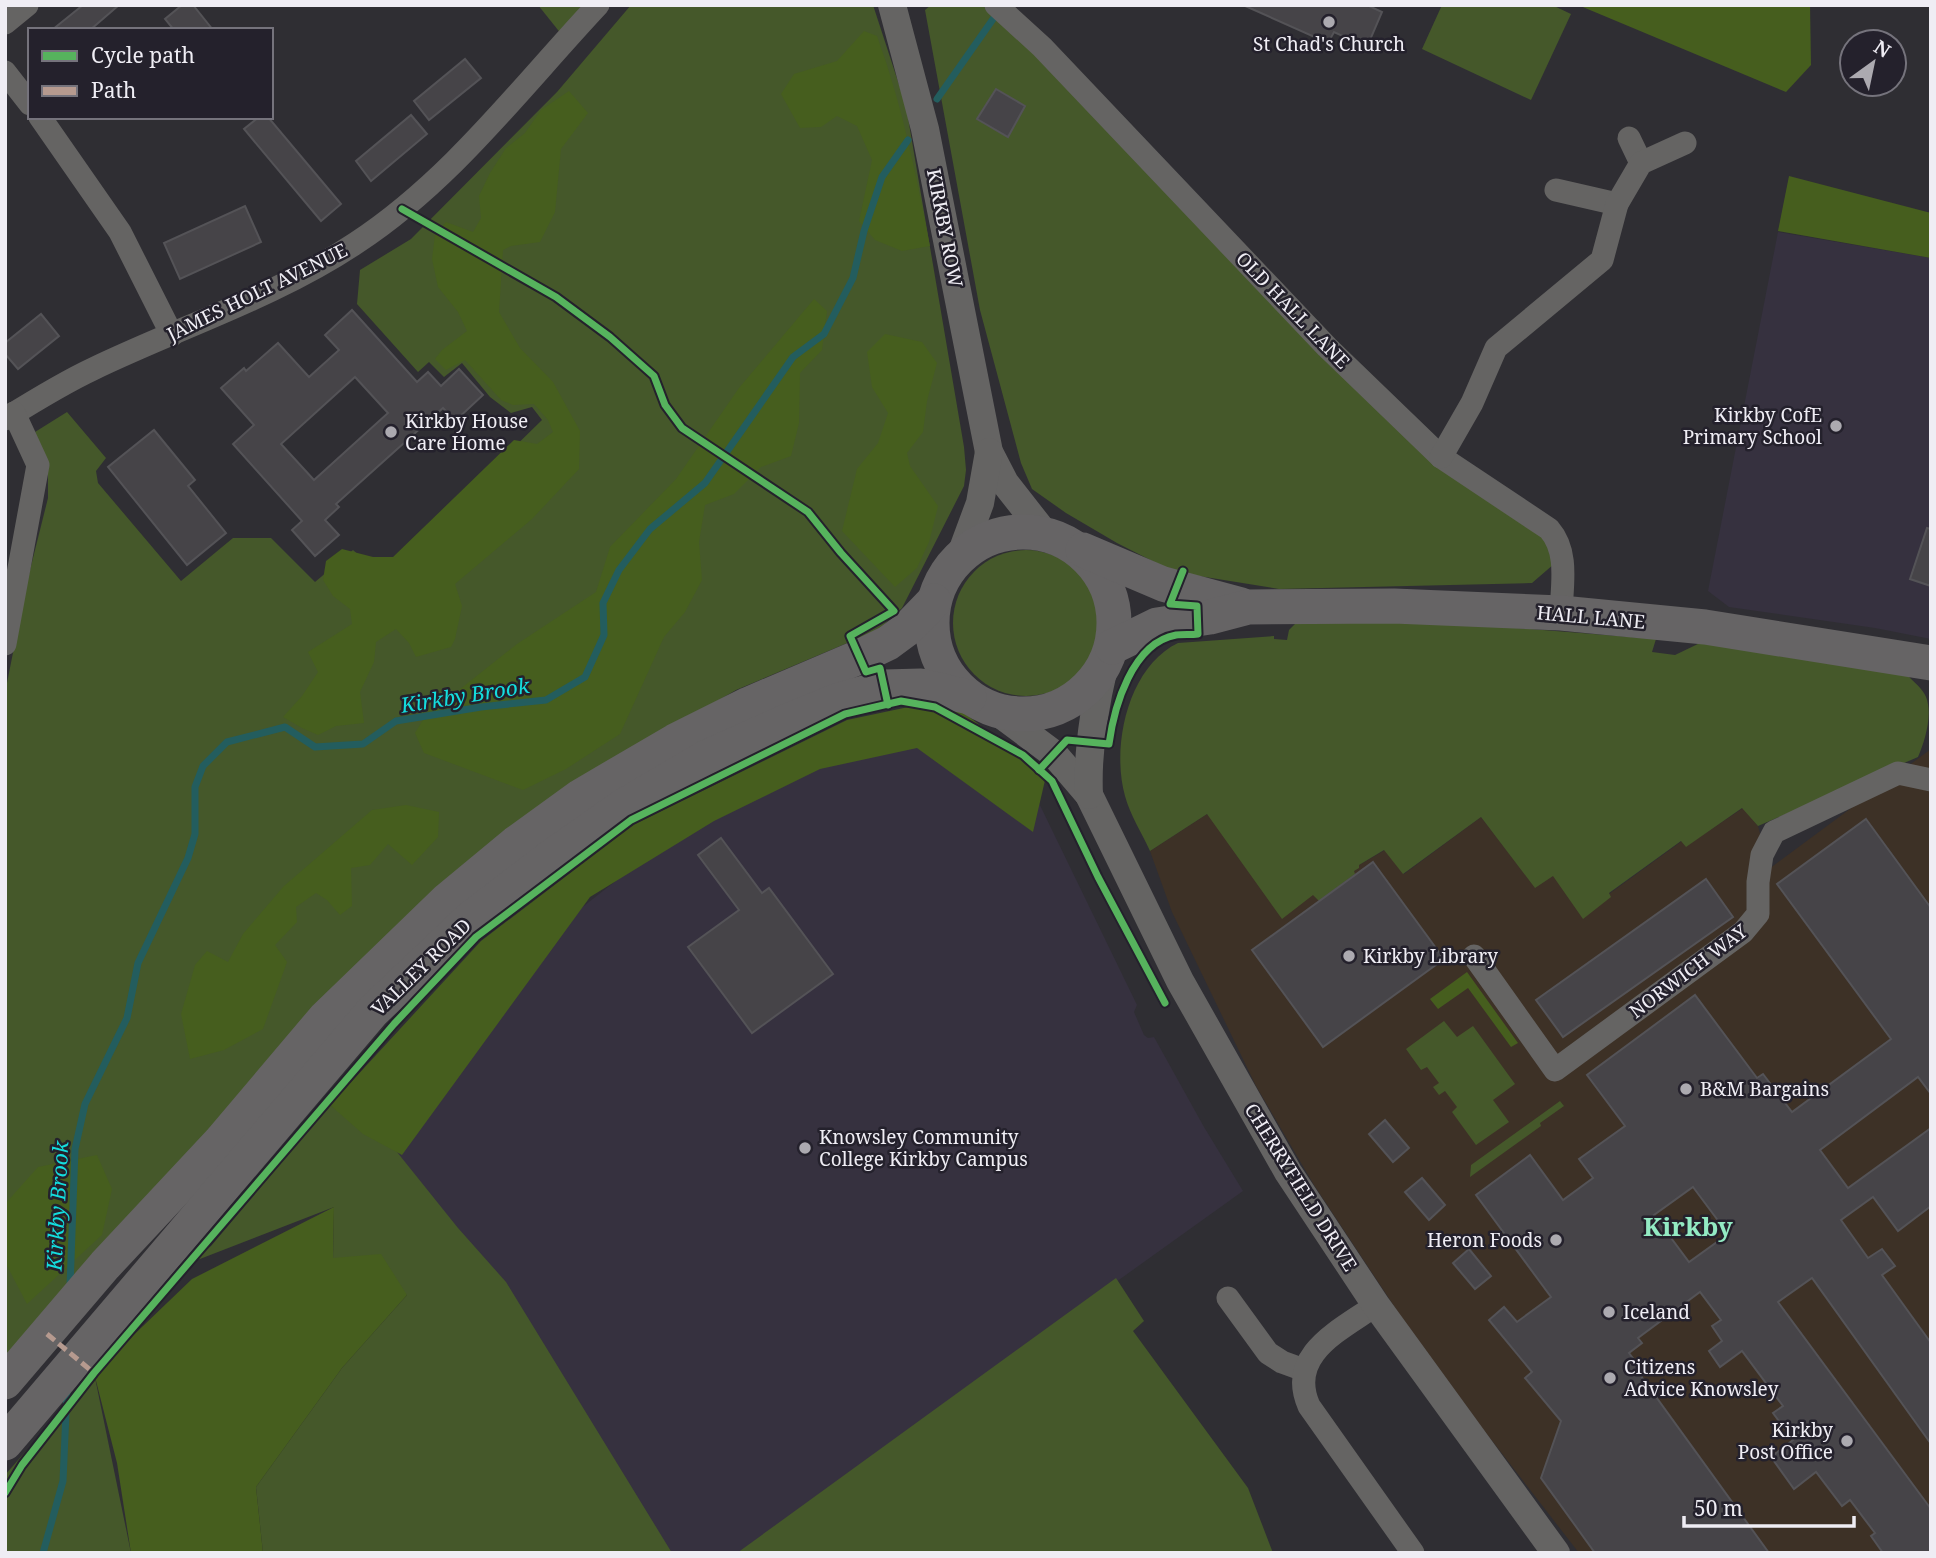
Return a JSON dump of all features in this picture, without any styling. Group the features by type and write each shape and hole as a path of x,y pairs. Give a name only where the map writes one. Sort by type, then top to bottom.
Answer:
{"main road":[{"path":"1014,532 1057,539 1088,559 1103,578 1112,600 1115,623 1108,657 1084,692 1057,708 1026,715 982,703 950,678 937,654 932,628 934,601 944,578 960,557 985,540 1014,532"},
{"name":"HALL LANE","path":"1057,539 1163,584 1248,607"},
{"name":"VALLEY ROAD","path":"5,1382 105,1265 220,1142 325,1018 446,901 516,843 581,796 675,741 749,704 888,643 907,629 934,601"},
{"name":"HALL LANE","path":"1108,657 1157,625 1210,617 1248,607 1394,606 1560,613 1705,627 1931,663"},
{"name":"VALLEY ROAD","path":"16,1431 373,1011 470,919 551,856 622,807 705,758 839,700 898,685 921,686 982,703"}],"street":[{"path":"5,23 27,5"},
{"name":"JAMES HOLT AVENUE","path":"10,416 92,369 297,276 356,244 402,209 471,146 598,5"},
{"name":"KIRKBY ROW","path":"892,5 925,129 989,452 1005,483 1057,539"},
{"name":"OLD HALL LANE","path":"996,5 1042,47 1327,347 1441,457 1472,480 1537,520 1558,540 1563,556 1560,613"},
{"path":"5,72 28,101"},
{"path":"41,119 120,232 172,335"},
{"path":"1629,138 1641,163"},
{"path":"1441,457 1472,403 1496,348 1602,260 1616,204 1641,163 1685,143"},
{"path":"1556,190 1616,204"},
{"path":"5,644 38,465 10,416"},
{"name":"KIRKBY ROW","path":"960,557 980,503 989,452"},
{"name":"CHERRYFIELD DRIVE","path":"1089,795 1089,756 1096,701 1108,657"},
{"name":"CHERRYFIELD DRIVE","path":"982,703 1054,754 1089,795 1180,981 1262,1128 1336,1248 1556,1553"},
{"name":"NORWICH WAY","path":"1474,956 1555,1070 1743,932 1754,921 1758,914 1758,882 1762,855 1774,832 1898,772 1931,780"},
{"path":"1228,1298 1268,1353 1282,1362 1304,1370"},
{"path":"1376,1305 1312,1353 1304,1370 1302,1387 1308,1406 1413,1553"}],"shaded area":[{"name":"Kirkby CofE Primary School","path":"1778,232 1931,258 1931,639 1875,628 1729,607 1708,591"},
{"name":"Knowsley Community College Kirkby Campus","path":"904,730 1035,795 1137,1005 1134,1012 1144,1035 1148,1038 1154,1037 1243,1191 738,1553 667,1553 379,1170 538,942 645,858 725,807"},
{"path":"1931,749 1931,1553 1579,1553 1483,1429 1398,1312 1314,1185 1256,1086 1172,912 1150,851 1207,814 1319,901 1359,865 1385,850 1404,874 1481,817 1535,887 1553,875 1611,897 1609,894 1682,841 1686,846 1743,808 1758,826 1769,869"}],"green space":[{"path":"538,5 597,5 566,40"},
{"path":"631,5 873,5 906,106 964,447 964,486 902,608 878,630 736,690 633,750 5,1362 5,693 27,582 48,498 48,465 35,432 67,412 106,458 96,471 98,483 181,581 233,538 271,538 315,582 353,550 382,576 542,420 532,407 511,413 490,397 462,363 444,377 429,362 418,372 357,304 360,270 411,239 557,92"},
{"path":"931,5 982,5 1036,52 1438,462 1549,539 1554,564 1532,583 1279,589 1174,572 1117,543 1032,489 1021,463 980,310 925,10"},
{"path":"1442,5 1552,5 1571,14 1531,100 1422,49"},
{"path":"1578,5 1810,5 1811,65 1786,92"},
{"path":"864,31 877,36 894,87 930,246 902,251 875,240 859,221 872,160 857,126 837,116 821,127 800,128 781,94 794,74 837,61"},
{"path":"569,91 588,113 561,149 555,212 540,242 511,246 503,250 499,312 520,348 553,382 580,431 579,469 532,519 455,584 462,606 451,647 416,657 409,643 396,629 376,642 374,662 360,692 364,723 336,726 318,735 283,717 302,696 318,672 308,652 352,624 350,609 333,596 323,580 326,561 342,549 373,557 393,557 514,440 537,444 553,432 548,420 534,404 513,405 501,400 465,360 446,370 435,359 442,350 467,331 458,312 438,287 432,259 435,235 446,222 473,232 481,218 479,196 506,148 525,133 541,110"},
{"path":"1789,176 1931,213 1931,258 1778,231"},
{"path":"814,299 827,311 822,350 800,373 799,423 791,456 761,467 734,494 705,505 699,542 702,580 685,612 664,637 620,734 566,769 523,790 424,753 415,733 435,700 459,690 517,644 596,592 610,547 676,479 739,388"},
{"path":"885,334 922,342 937,363 927,401 923,432 907,453 910,466 938,506 929,542 917,568 895,587 842,531 857,469 878,443 888,413 872,387 867,352"},
{"path":"1026,550 1054,555 1078,571 1094,595 1099,623 1094,651 1078,675 1054,691 1026,696 998,691 974,675 958,651 953,623 958,595 974,571 998,555"},
{"path":"1297,622 1442,622 1656,639 1652,652 1675,655 1700,643 1908,676 1926,697 1929,711 1927,727 1918,757 1758,826 1742,808 1686,847 1681,841 1609,893 1611,897 1583,919 1553,876 1535,888 1481,817 1403,874 1384,850 1359,865 1354,871 1355,874 1319,901 1313,895 1282,919 1207,814 1150,851 1125,796 1120,754 1122,732 1136,689 1161,654 1178,643 1274,636 1274,639 1287,640 1289,630"},
{"path":"946,699 1046,776 1033,832 917,748 820,769 714,821 590,897 402,1155 363,1134 330,1105 481,941 633,825 847,720"},
{"path":"406,805 439,812 438,837 412,865 388,844 370,865 351,868 352,906 340,915 327,900 316,893 296,907 297,922 275,945 287,962 263,1029 224,1050 190,1059 181,1014 195,965 207,951 228,962 243,934 284,886 372,810"},
{"path":"1467,972 1518,1043 1511,1047 1468,988 1438,1009 1430,999"},
{"path":"1444,1021 1457,1037 1473,1026 1515,1084 1493,1100 1509,1122 1476,1145 1452,1112 1457,1107 1445,1091 1439,1095 1433,1087 1439,1083 1427,1067 1421,1070 1406,1049"},
{"path":"1560,1101 1564,1106 1540,1123 1541,1126 1470,1177 1471,1165"},
{"path":"330,1105 397,1152 506,1282 672,1553 263,1553 256,1487 342,1368 407,1295 333,1258 334,1207 187,1264 211,1246"},
{"path":"97,1155 112,1189 102,1235 27,1304 5,1262 5,1204 38,1167"},
{"path":"334,1207 333,1258 381,1254 407,1295 342,1368 256,1487 263,1553 131,1553 117,1463 94,1373 192,1279"},
{"path":"1116,1278 1144,1321 1133,1331 1248,1488 1273,1553 737,1553"},
{"path":"94,1373 131,1553 5,1553 5,1475"}],"building":[{"path":"83,5 119,5 92,28 54,28"},
{"path":"182,5 193,5 211,28 172,28 165,19"},
{"name":"St Chad's Church","path":"1243,5 1367,5 1382,12 1367,47 1334,32 1328,43"},
{"path":"465,59 481,78 429,120 414,101"},
{"path":"996,89 1025,106 1008,137 977,119"},
{"path":"411,115 427,134 371,181 356,161"},
{"path":"256,119 270,119 341,204 321,221 244,129"},
{"path":"245,206 261,242 180,279 164,243"},
{"name":"Kirkby House Care Home","path":"352,310 417,382 428,372 441,386 459,369 483,395 455,421 443,408 336,504 339,507 325,520 339,535 315,556 292,530 302,521 233,444 254,425 221,388 244,368 246,371 278,343 309,377 339,350 325,335","holes":["355,377 388,413 314,480 281,444"]},
{"path":"41,314 59,336 18,369 5,354 5,343"},
{"path":"154,430 195,480 188,486 226,533 187,565 108,467"},
{"path":"1927,528 1931,529 1931,586 1910,579"},
{"path":"1866,819 1931,908 1931,1094 1918,1077 1820,1150 1848,1188 1931,1128 1931,1206 1898,1231 1873,1197 1841,1220 1868,1258 1882,1249 1895,1266 1882,1275 1931,1343 1931,1444 1812,1278 1778,1302 1931,1509 1931,1553 1883,1553 1871,1536 1875,1533 1850,1500 1842,1506 1816,1472 1794,1489 1771,1457 1793,1440 1773,1413 1783,1406 1742,1351 1720,1367 1709,1351 1722,1341 1712,1326 1721,1320 1700,1292 1638,1338 1642,1343 1629,1353 1645,1374 1641,1376 1769,1553 1595,1553 1541,1478 1561,1421 1525,1378 1532,1372 1489,1320 1504,1307 1517,1322 1551,1297 1476,1195 1530,1155 1563,1200 1593,1178 1579,1159 1625,1126 1587,1075 1695,995 1757,1078 1763,1074 1792,1112 1891,1039 1777,884","holes":["1693,1187 1728,1234 1689,1262 1654,1215"]},
{"path":"721,838 762,893 769,888 833,974 752,1033 688,947 739,910 698,855"},
{"name":"Kirkby Library","path":"1373,862 1444,959 1323,1047 1252,950"},
{"path":"1706,879 1733,917 1563,1037 1536,1000"},
{"path":"1385,1120 1409,1148 1393,1162 1369,1134"},
{"path":"1422,1178 1445,1205 1429,1220 1405,1192"},
{"path":"1469,1249 1491,1276 1475,1289 1453,1263"}],"waterway":[{"path":"937,99 998,12"},
{"name":"Kirkby Brook","path":"70,1287 75,1149 85,1104 127,1018 138,963 188,858 195,834 195,787 203,766 227,742 285,727 315,747 363,744 396,721 546,700 585,677 604,635 603,603 619,570 650,529 705,483 793,357 824,334 853,278 864,231 882,177 908,140"},
{"name":"Kirkby Brook","path":"43,1553 63,1481 67,1390"}],"marked path":[{"path":"47,1334 94,1373"}],"cycle path":[{"path":"402,209 556,297 610,337 654,376 665,405 682,428 808,512 894,611 850,636 866,672 880,668 888,705"},
{"path":"1039,770 1067,740 1109,744 1115,712 1137,663 1161,640 1176,635 1198,634 1197,606 1170,604 1183,571"},
{"path":"5,1493 22,1465 94,1373 394,1024 476,937 631,820 845,714 901,701 935,707 1023,755 1052,781 1098,877 1165,1003"}],"place":[{"name":"St Chad's Church","path":"1329,22"},
{"name":"Kirkby CofE Primary School","path":"1836,426"},
{"name":"Kirkby House Care Home","path":"391,432"},
{"name":"Kirkby Library","path":"1349,956"},
{"name":"B&M Bargains","path":"1686,1089"},
{"name":"Knowsley Community College Kirkby Campus","path":"805,1148"},
{"name":"Heron Foods","path":"1556,1240"},
{"name":"Iceland","path":"1609,1312"},
{"name":"Citizens Advice Knowsley","path":"1610,1378"},
{"name":"Kirkby Post Office","path":"1847,1441"}],"district":[{"name":"Kirkby","path":"1688,1226"}]}
